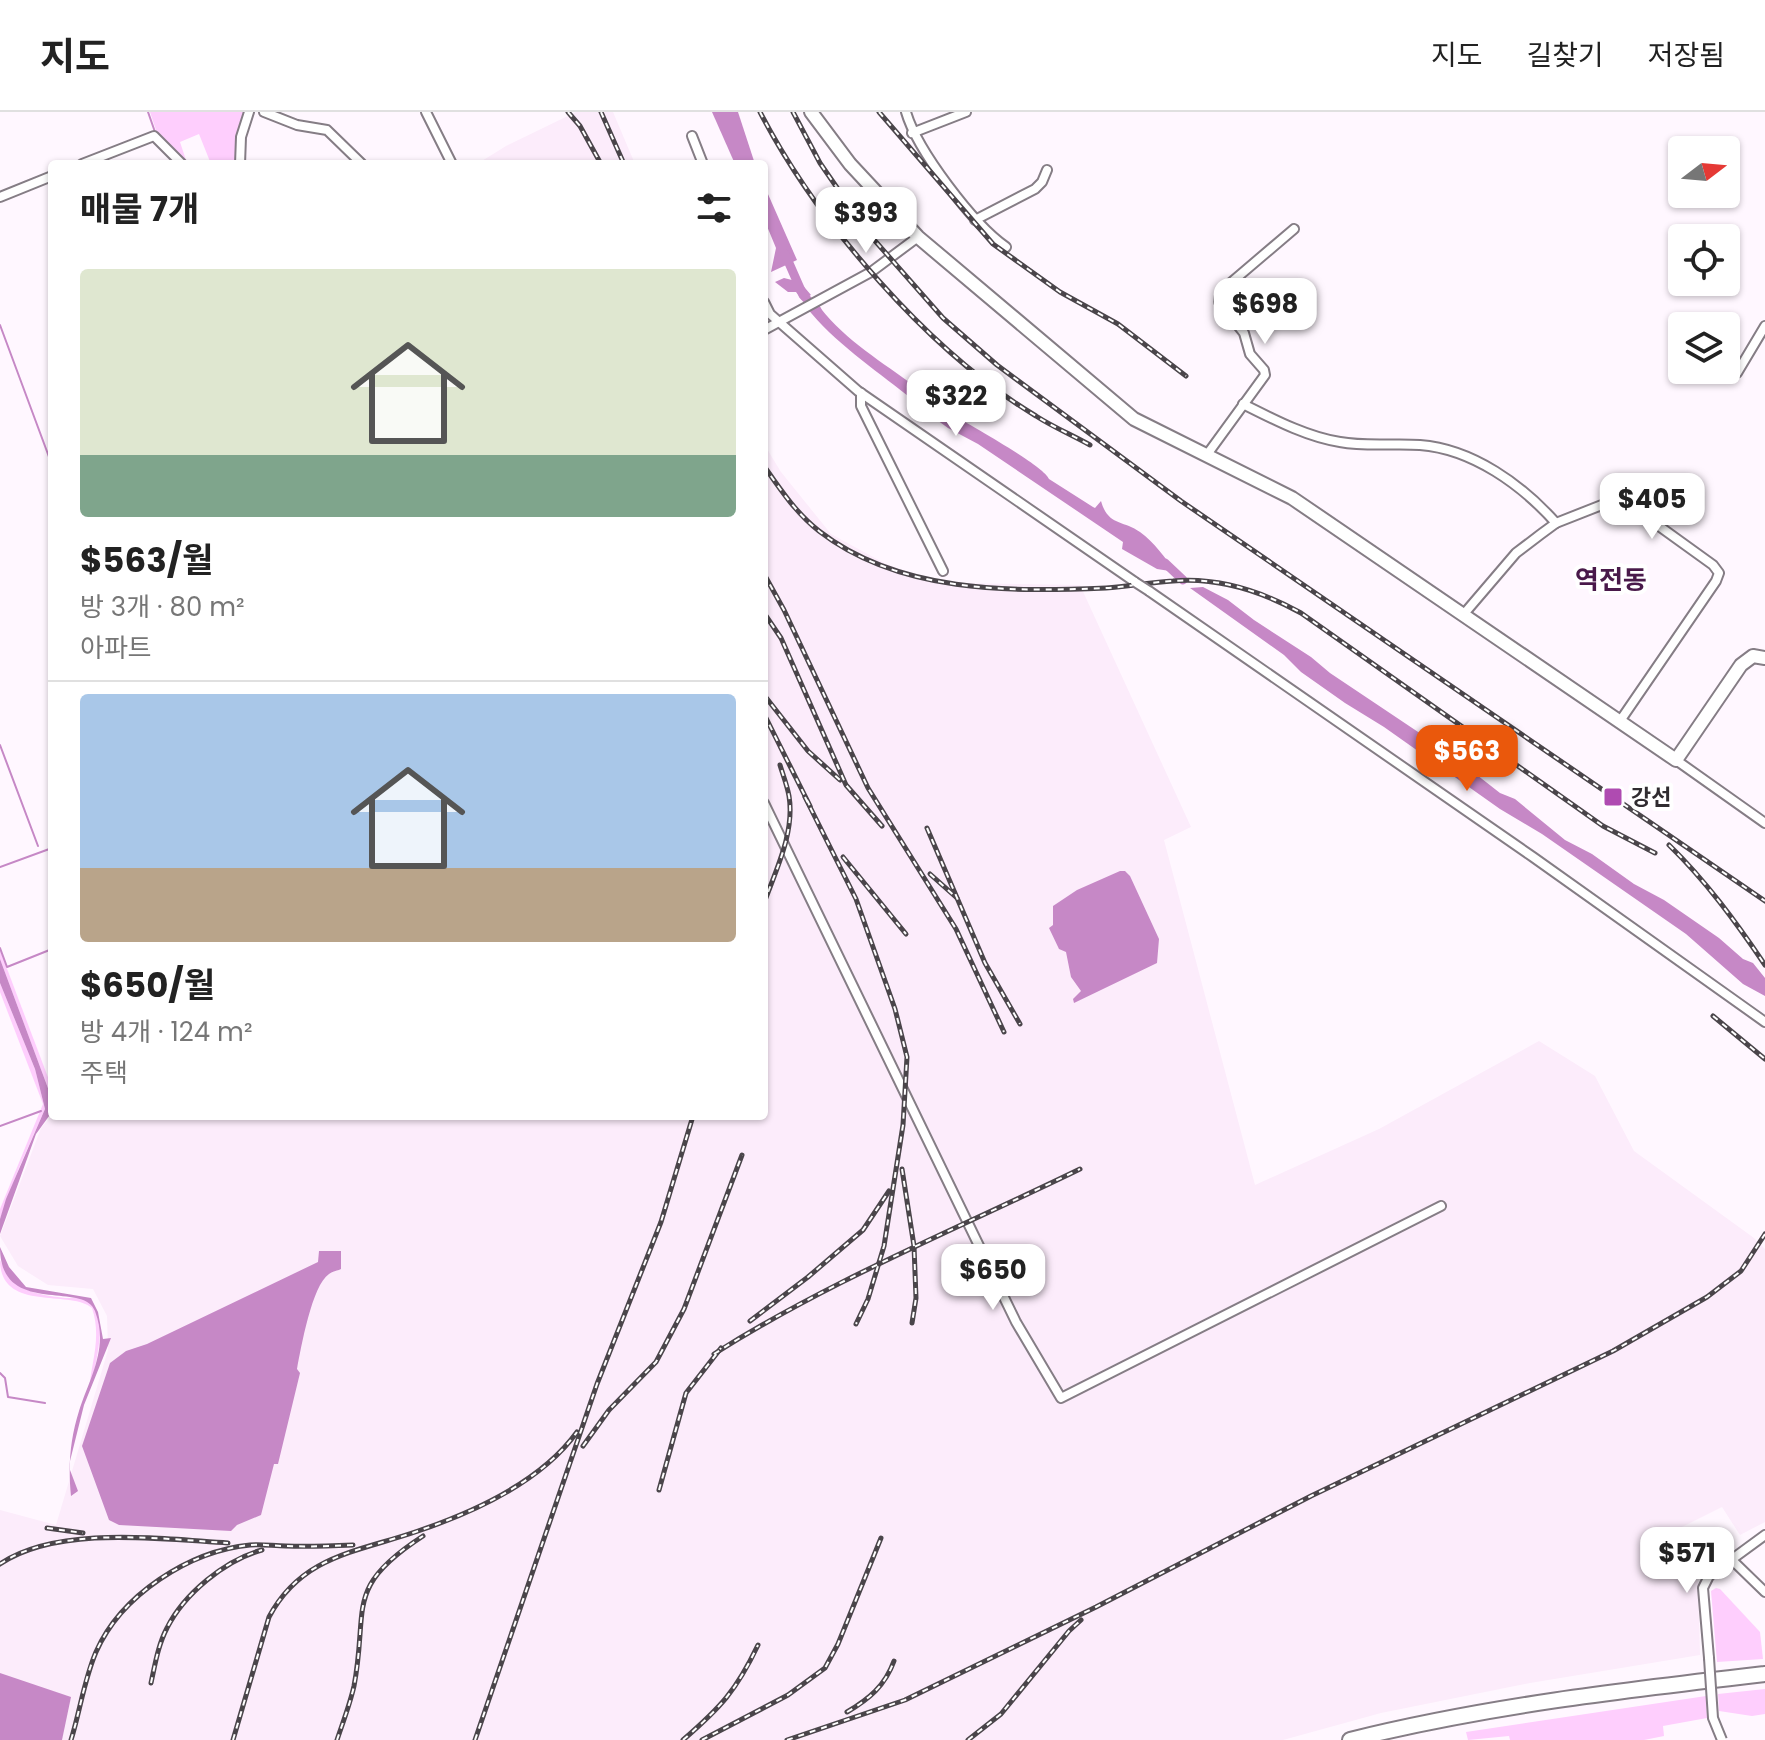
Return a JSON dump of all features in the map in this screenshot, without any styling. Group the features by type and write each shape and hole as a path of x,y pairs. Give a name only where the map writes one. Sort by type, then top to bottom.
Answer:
{"highway":[{"path":"1350,1740 1448,1718 1532,1704 1765,1674"}],"main road":[{"path":"811,112 850,164 918,237 1134,419 1292,498 1676,760 1741,665 1753,656 1765,658"}],"street":[{"path":"240,160 241,137 249,112"},
{"path":"264,112 297,125 327,130 358,160"},
{"path":"426,112 450,160"},
{"path":"906,112 912,133 975,220 1006,247"},
{"path":"912,133 966,112"},
{"path":"92,160 154,136 178,160"},
{"path":"692,136 701,160"},
{"path":"975,220 1035,189 1047,170"},
{"path":"0,197 48,178"},
{"path":"1206,456 1265,375 1250,354 1244,333 1219,302 1220,295 1294,229"},
{"path":"768,328 871,272 918,237"},
{"path":"768,310 861,393 1533,857 1765,1022"},
{"path":"1740,368 1765,326"},
{"path":"861,393 861,406 943,571"},
{"path":"1243,404 1322,438 1359,444 1422,445 1459,454 1526,492 1556,523"},
{"path":"1463,615 1516,553 1556,523 1617,499 1639,511 1713,565 1719,573 1620,721"},
{"path":"1676,760 1765,823"},
{"path":"768,811 1016,1322 1061,1398 1441,1206"},
{"path":"1722,1740 1713,1718 1703,1588 1709,1576 1765,1535"},
{"path":"1731,1559 1765,1592"}],"shaded area":[{"path":"150,112 244,112 237,132 237,160 209,160 199,134 180,142 184,160 157,133"},
{"path":"576,112 613,112 633,160 483,160"},
{"path":"712,112 738,112 754,160 733,160"},
{"path":"768,194 797,260 771,272 776,248 768,229"},
{"path":"784,278 800,282 811,295 802,300 796,292 788,292 775,282"},
{"path":"816,302 847,336 942,408 1021,456 1049,479 1093,507 1101,501 1112,519 1145,536 1176,572 1157,569 1122,549 1123,542 908,399 817,320 806,307"},
{"path":"768,451 781,472 831,534 886,564 922,577 954,583 1080,585 1191,827 1164,840 1255,1185 1379,1129 1539,1041 1595,1076 1634,1151 1765,1249 1765,1522 1740,1535 1722,1507 1672,1532 1698,1582 1700,1655 1530,1683 1381,1713 1283,1740 0,1740 0,1510 56,1525 108,1350 107,1316 93,1289 48,1285 18,1266 0,1236 41,1128 48,1120 768,1120"},
{"path":"1203,587 1228,600 1445,750 1500,793 1515,799 1565,840 1592,854 1719,938 1743,959 1753,963 1765,978 1765,996 1743,984 1686,934 1345,703 1190,588"},
{"path":"1120,871 1130,876 1159,939 1157,963 1074,1003 1073,999 1081,991 1071,977 1066,952 1059,949 1049,928 1053,925 1053,906 1077,890"},
{"path":"0,950 48,1077 48,1088 0,959"},
{"path":"0,959 48,1088 48,1118 36,1134 0,1234 0,1219 6,1199 45,1109 35,1069 0,983"},
{"path":"0,983 35,1069 45,1109 0,1219 0,1209 43,1104 0,992"},
{"path":"0,1247 9,1267 26,1287 91,1298 98,1312 103,1339 111,1338 84,1405 70,1461 76,1422 99,1350 99,1325 95,1311 88,1302 27,1290 13,1283 4,1269"},
{"path":"319,1251 341,1251 341,1269 323,1280 312,1303 297,1369 300,1373 278,1464 274,1464 261,1515 237,1525 231,1531 119,1525 109,1520 82,1446 110,1363 126,1351 147,1344 318,1262"},
{"path":"0,1260 12,1278 26,1289 65,1298 82,1298 93,1304 100,1327 89,1391 96,1340 92,1308 69,1300 38,1297 11,1287 3,1276"},
{"path":"70,1470 78,1491 71,1496"},
{"path":"1716,1588 1760,1632 1763,1659 1717,1662 1711,1591"},
{"path":"0,1673 71,1697 62,1740 0,1740"},
{"path":"1765,1689 1765,1714 1752,1716 1719,1711 1718,1694"},
{"path":"1706,1696 1707,1718 1663,1726 1664,1736 1644,1740 1510,1740 1509,1736 1468,1740 1466,1732"}],"waterway":[{"path":"148,112 155,132"},
{"path":"785,254 803,295 817,310"},
{"path":"0,325 48,454"},
{"path":"1165,563 1183,580"},
{"path":"0,745 38,846"},
{"path":"0,867 48,849"},
{"path":"0,948 7,967 48,951"},
{"path":"0,1126 41,1111"},
{"path":"0,1373 5,1378 8,1397 45,1403"}],"railway":[{"path":"568,112 580,126 599,160"},
{"path":"601,112 622,160"},
{"path":"760,112 812,197 844,240 917,321 996,389 1042,420 1090,445"},
{"path":"793,112 820,163 869,234 943,318 997,365 1181,501 1765,901"},
{"path":"879,112 993,244 1060,292 1118,324 1186,376"},
{"path":"768,472 796,509 819,531 850,551 884,567 919,577 956,584 1031,590 1207,581 1239,587 1271,598 1301,613 1603,826 1655,853"},
{"path":"768,581 868,788 956,929 1004,1032"},
{"path":"768,619 781,638 846,785 882,826"},
{"path":"768,700 808,751 840,780"},
{"path":"768,722 810,806"},
{"path":"768,892 783,851 789,823 789,796 780,765"},
{"path":"805,797 856,899 895,1009 907,1057 903,1125 884,1246 868,1299 856,1324"},
{"path":"927,828 985,963 1020,1024"},
{"path":"1669,845 1720,902 1765,965"},
{"path":"843,857 906,934"},
{"path":"930,874 957,898"},
{"path":"1713,1016 1765,1059"},
{"path":"475,1740 597,1384 661,1222 692,1120"},
{"path":"583,1446 609,1410 656,1362 684,1309 742,1155"},
{"path":"902,1169 914,1246 916,1298 912,1323"},
{"path":"714,1354 848,1279 1080,1169"},
{"path":"750,1321 863,1230 889,1191"},
{"path":"787,1740 905,1700 1096,1607 1311,1496 1613,1351 1707,1297 1741,1271 1765,1234"},
{"path":"659,1490 686,1393 721,1348"},
{"path":"233,1740 269,1617 282,1596 298,1580 333,1559 483,1505 545,1466 577,1432"},
{"path":"47,1528 83,1533"},
{"path":"337,1740 354,1686 361,1618 370,1585 398,1554 423,1536"},
{"path":"0,1564 24,1552 80,1539 111,1537 228,1543"},
{"path":"702,1740 788,1695 825,1668 838,1644 881,1538"},
{"path":"71,1740 92,1663 107,1631 122,1612 160,1579 181,1566 227,1549 254,1545 353,1545"},
{"path":"151,1683 164,1635 184,1603 220,1570 262,1550"},
{"path":"968,1740 1001,1714 1081,1620"},
{"path":"683,1740 726,1697 758,1645"},
{"path":"847,1712 875,1691 894,1661"}],"place":[{"name":"강선","path":"1613,797"}],"district":[{"name":"역전동","path":"1611,580"}]}
